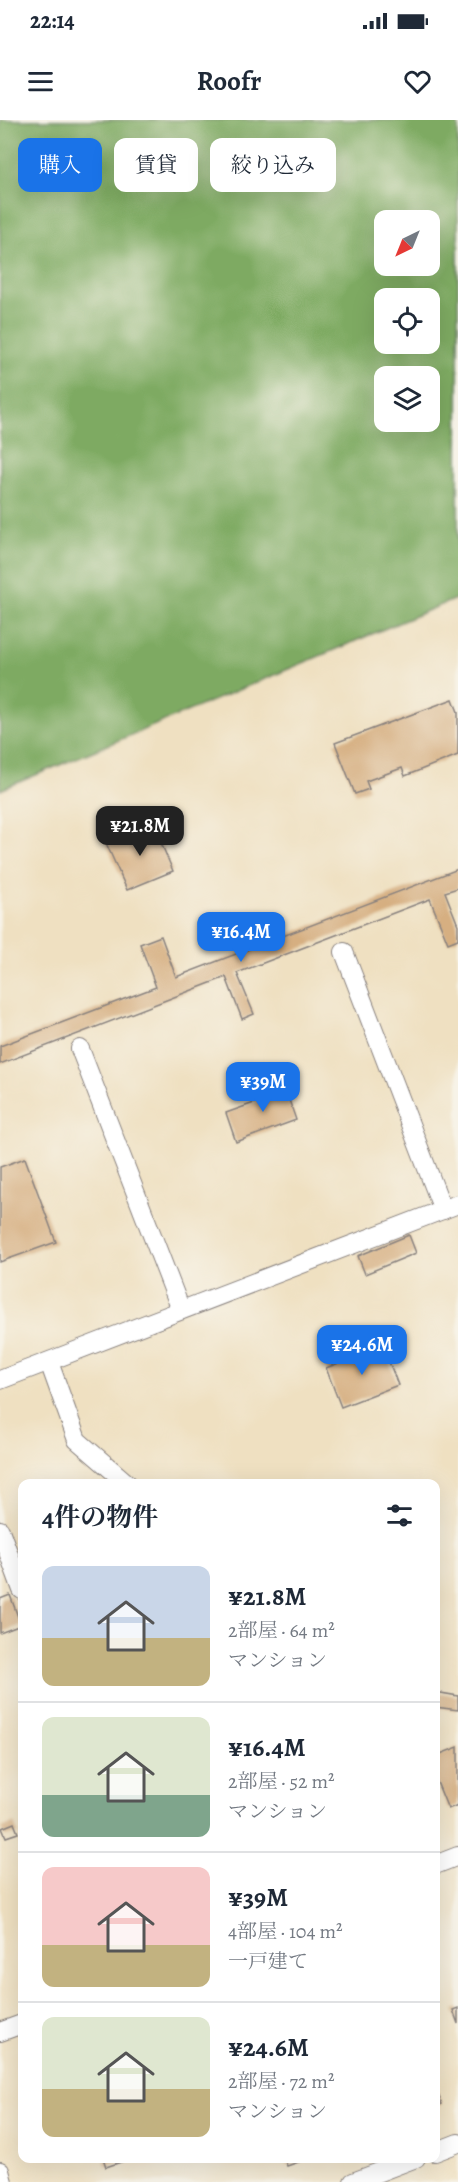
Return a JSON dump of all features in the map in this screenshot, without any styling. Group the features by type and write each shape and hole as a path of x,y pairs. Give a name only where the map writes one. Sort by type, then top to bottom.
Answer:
{"lane":[{"path":"0,1380 450,1207 344,952"},
{"path":"80,1049 181,1310"},
{"path":"49,1362 77,1440 122,1479"},
{"path":"0,1530 18,1579"},
{"path":"440,1863 458,1856"},
{"path":"0,2032 18,2025"},
{"path":"440,2150 458,2143"},
{"path":"353,2182 403,2163"},
{"path":"0,2171 4,2182"}],"green space":[{"path":"0,120 458,120 458,598 0,790"}],"building":[{"path":"453,699 458,712 458,755 405,776 402,768 366,781 369,789 355,794 335,743"},
{"path":"153,824 173,871 127,890 106,843"},
{"path":"458,869 458,888 445,892 458,925 458,939 448,943 430,899 237,973 254,1014 242,1019 226,977 0,1064 0,1046 156,987 140,944 161,936 176,977"},
{"path":"280,1074 296,1120 236,1142 226,1113 271,1097 265,1080"},
{"path":"25,1158 56,1242 0,1262 0,1167"},
{"path":"409,1235 416,1253 365,1274 358,1256"},
{"path":"383,1346 398,1385 341,1407 326,1368"},
{"path":"10,1595 18,1617 18,1626 0,1633 0,1599"},
{"path":"440,1693 458,1696 458,1710 440,1708"},
{"path":"458,1747 458,1805 448,1809 440,1789 440,1754"},
{"path":"14,1823 18,1833 6,1837 2,1828"},
{"path":"458,2008 458,2024 453,2010"},
{"path":"105,2163 118,2163 106,2167"}]}
